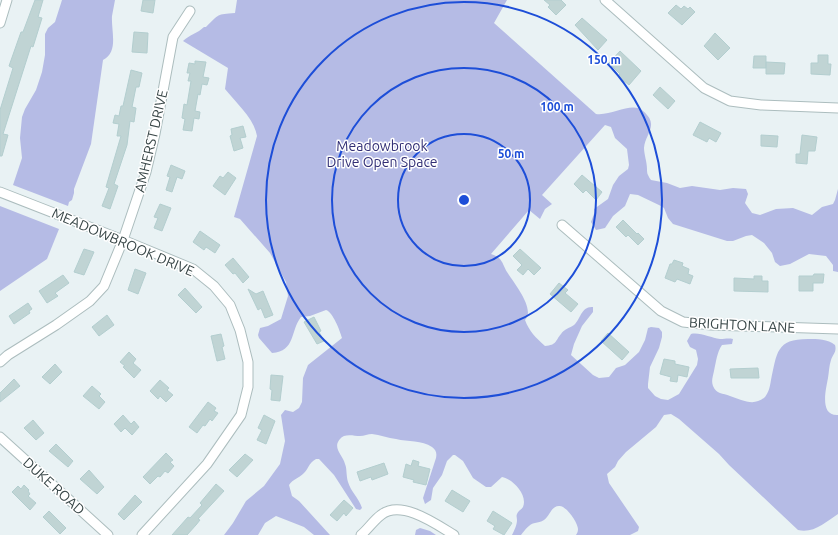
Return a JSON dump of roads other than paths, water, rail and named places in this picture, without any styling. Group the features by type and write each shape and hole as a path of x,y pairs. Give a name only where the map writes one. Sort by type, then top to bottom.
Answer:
{"street":[{"path":"0,23 7,0"},
{"path":"605,0 704,88 730,101 761,105 838,108"},
{"name":"AMHERST DRIVE","path":"0,362 8,355 56,325 90,301 104,286 123,240 146,172 155,134 173,37 190,11"},
{"name":"MEADOWBROOK DRIVE","path":"0,192 193,269 214,286 230,305 240,330 248,362 248,387 241,415 207,464 142,535"},
{"name":"BRIGHTON LANE","path":"562,225 661,311 683,322 711,325 838,329"},
{"name":"DUKE ROAD","path":"0,437 108,535"},
{"path":"362,535 381,514 395,509 415,513 454,535"}],"park label":[{"name":"Meadowbrook Drive Open Space","path":"382,154"}]}
